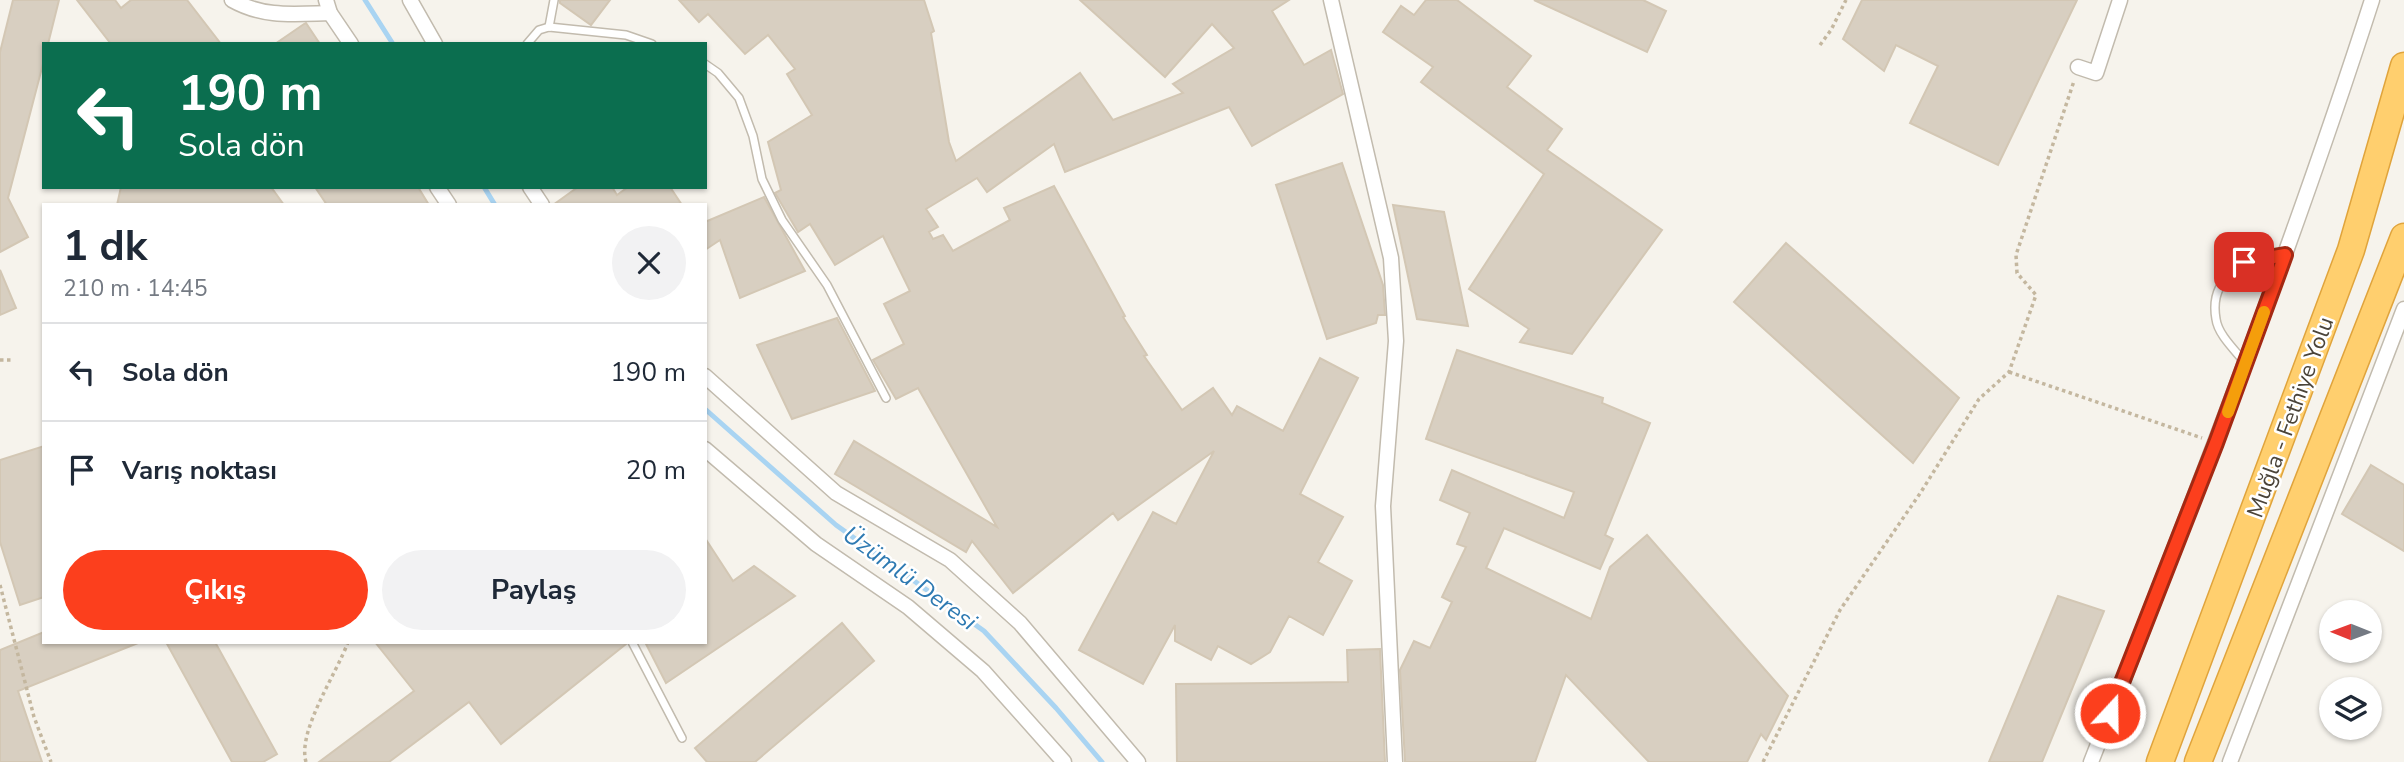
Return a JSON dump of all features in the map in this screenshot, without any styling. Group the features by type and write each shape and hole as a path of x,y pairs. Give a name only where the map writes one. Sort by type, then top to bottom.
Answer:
{"highway":[{"name":"Muğla - Fethiye Yolu","path":"2160,762 2351,250 2404,66"},
{"name":"Muğla - Fethiye Yolu","path":"2198,762 2404,237"}],"street":[{"path":"232,0 248,9 275,15 328,6 350,42"},
{"path":"410,0 434,42"},
{"path":"1331,0 1391,258 1396,341 1383,506 1395,762"},
{"path":"2078,67 2096,73 2120,0"},
{"path":"2091,762 2246,363 2327,140 2372,0"},
{"path":"2230,762 2404,309"},
{"path":"707,378 836,493 950,560 1020,623 1138,762"},
{"path":"707,451 816,544 908,607 983,671 1064,762"}],"lane":[{"path":"550,27 554,0"},
{"path":"529,42 538,30 550,27 626,35 646,42"},
{"path":"707,65 718,73 739,98 753,136 767,189 782,220 827,285 886,398"},
{"path":"2246,363 2216,320 2216,301 2225,279 2244,262 2285,255"},
{"path":"633,644 682,738"}],"path":[{"path":"1819,44 1832,30 1846,0"},
{"path":"1763,762 1840,610 1921,492 1979,399 2009,372 2036,295 2017,272 2016,255 2078,67"},
{"path":"0,360 12,360"},
{"path":"2009,372 2216,443"},
{"path":"0,585 34,717 51,762"},
{"path":"306,762 303,754 310,724 347,644"}],"building":[{"path":"13,0 59,0 48,42 42,42 42,68 8,198 28,237 0,252 0,52"},
{"path":"77,0 115,0 121,8 131,0 187,0 219,42 109,42"},
{"path":"560,0 610,0 591,25 560,3"},
{"path":"679,0 924,0 934,31 931,33 949,142 956,161 1080,73 1113,120 1183,93 1173,84 1234,48 1212,24 1165,77 1080,0 1289,0 1272,11 1304,65 1331,50 1343,94 1252,146 1229,107 1065,172 1054,144 987,192 977,178 926,209 938,227 929,232 933,239 943,235 953,251 1010,220 1004,208 1054,186 1125,316 1123,317 1147,355 1144,356 1182,410 1213,388 1232,415 1237,406 1283,431 1320,358 1358,378 1300,494 1343,517 1318,562 1352,581 1323,635 1289,616 1270,652 1251,664 1218,646 1211,660 1175,641 1175,625 1143,684 1079,650 1153,512 1176,524 1214,451 1118,520 1113,513 1013,593 972,541 966,552 835,474 854,441 997,527 918,388 896,399 873,360 904,344 884,304 910,291 883,236 835,265 810,224 798,232 775,193 781,190 768,142 812,115 787,74 795,69 768,35 745,54 708,14 699,22"},
{"path":"1426,0 1457,0 1531,56 1507,87 1562,129 1547,150 1662,230 1572,354 1520,342 1529,329 1469,289 1544,174 1421,82 1433,67 1383,32 1401,6 1414,15"},
{"path":"1534,0 1643,0 1666,11 1647,52"},
{"path":"1862,0 2077,0 1998,165 1910,123 1938,66 1896,45 1884,71 1843,39"},
{"path":"306,23 319,42 278,42"},
{"path":"1342,163 1383,285 1385,315 1378,315 1376,323 1327,339 1276,185"},
{"path":"121,189 272,189 283,203 117,203"},
{"path":"316,189 419,189 428,203 326,203"},
{"path":"575,189 613,189 617,195 625,189 671,189 681,203 556,203"},
{"path":"764,197 805,271 740,298 720,240 707,249 707,221"},
{"path":"1393,205 1444,212 1468,326 1417,319"},
{"path":"1786,243 1959,398 1913,463 1734,302"},
{"path":"0,270 16,308 0,315"},
{"path":"837,318 875,391 792,419 757,345"},
{"path":"1457,350 1603,398 1602,403 1650,423 1605,535 1613,539 1600,569 1504,528 1486,568 1591,619 1610,567 1647,535 1788,696 1766,740 1761,734 1747,762 1649,762 1566,675 1535,762 1405,762 1400,670 1414,641 1430,648 1452,602 1442,597 1466,547 1457,544 1470,513 1440,500 1452,470 1564,518 1574,492 1426,439"},
{"path":"42,447 42,598 20,605 0,542 0,460"},
{"path":"2371,465 2404,485 2404,551 2342,514"},
{"path":"707,541 733,581 754,566 795,596 666,683 646,644 707,644"},
{"path":"2058,596 2104,611 2042,762 1989,762"},
{"path":"842,623 874,661 755,762 707,762 695,748"},
{"path":"42,633 42,644 136,644 18,691 42,762 0,762 0,650"},
{"path":"167,644 216,644 277,754 263,762 232,762"},
{"path":"377,644 626,644 501,744 469,702 389,762 319,762 414,691"},
{"path":"1380,649 1385,762 1177,762 1176,684 1348,682 1347,650"}],"waterway":[{"name":"Üzümlü Deresi","path":"365,0 392,42"},
{"name":"Üzümlü Deresi","path":"485,189 494,203"},
{"name":"Üzümlü Deresi","path":"707,411 836,525 984,631 1102,762"}],"slow traffic":[{"path":"2228,412 2264,312"}],"route":[{"path":"2110,713 2216,443 2285,255 2260,257 2244,262"}]}
